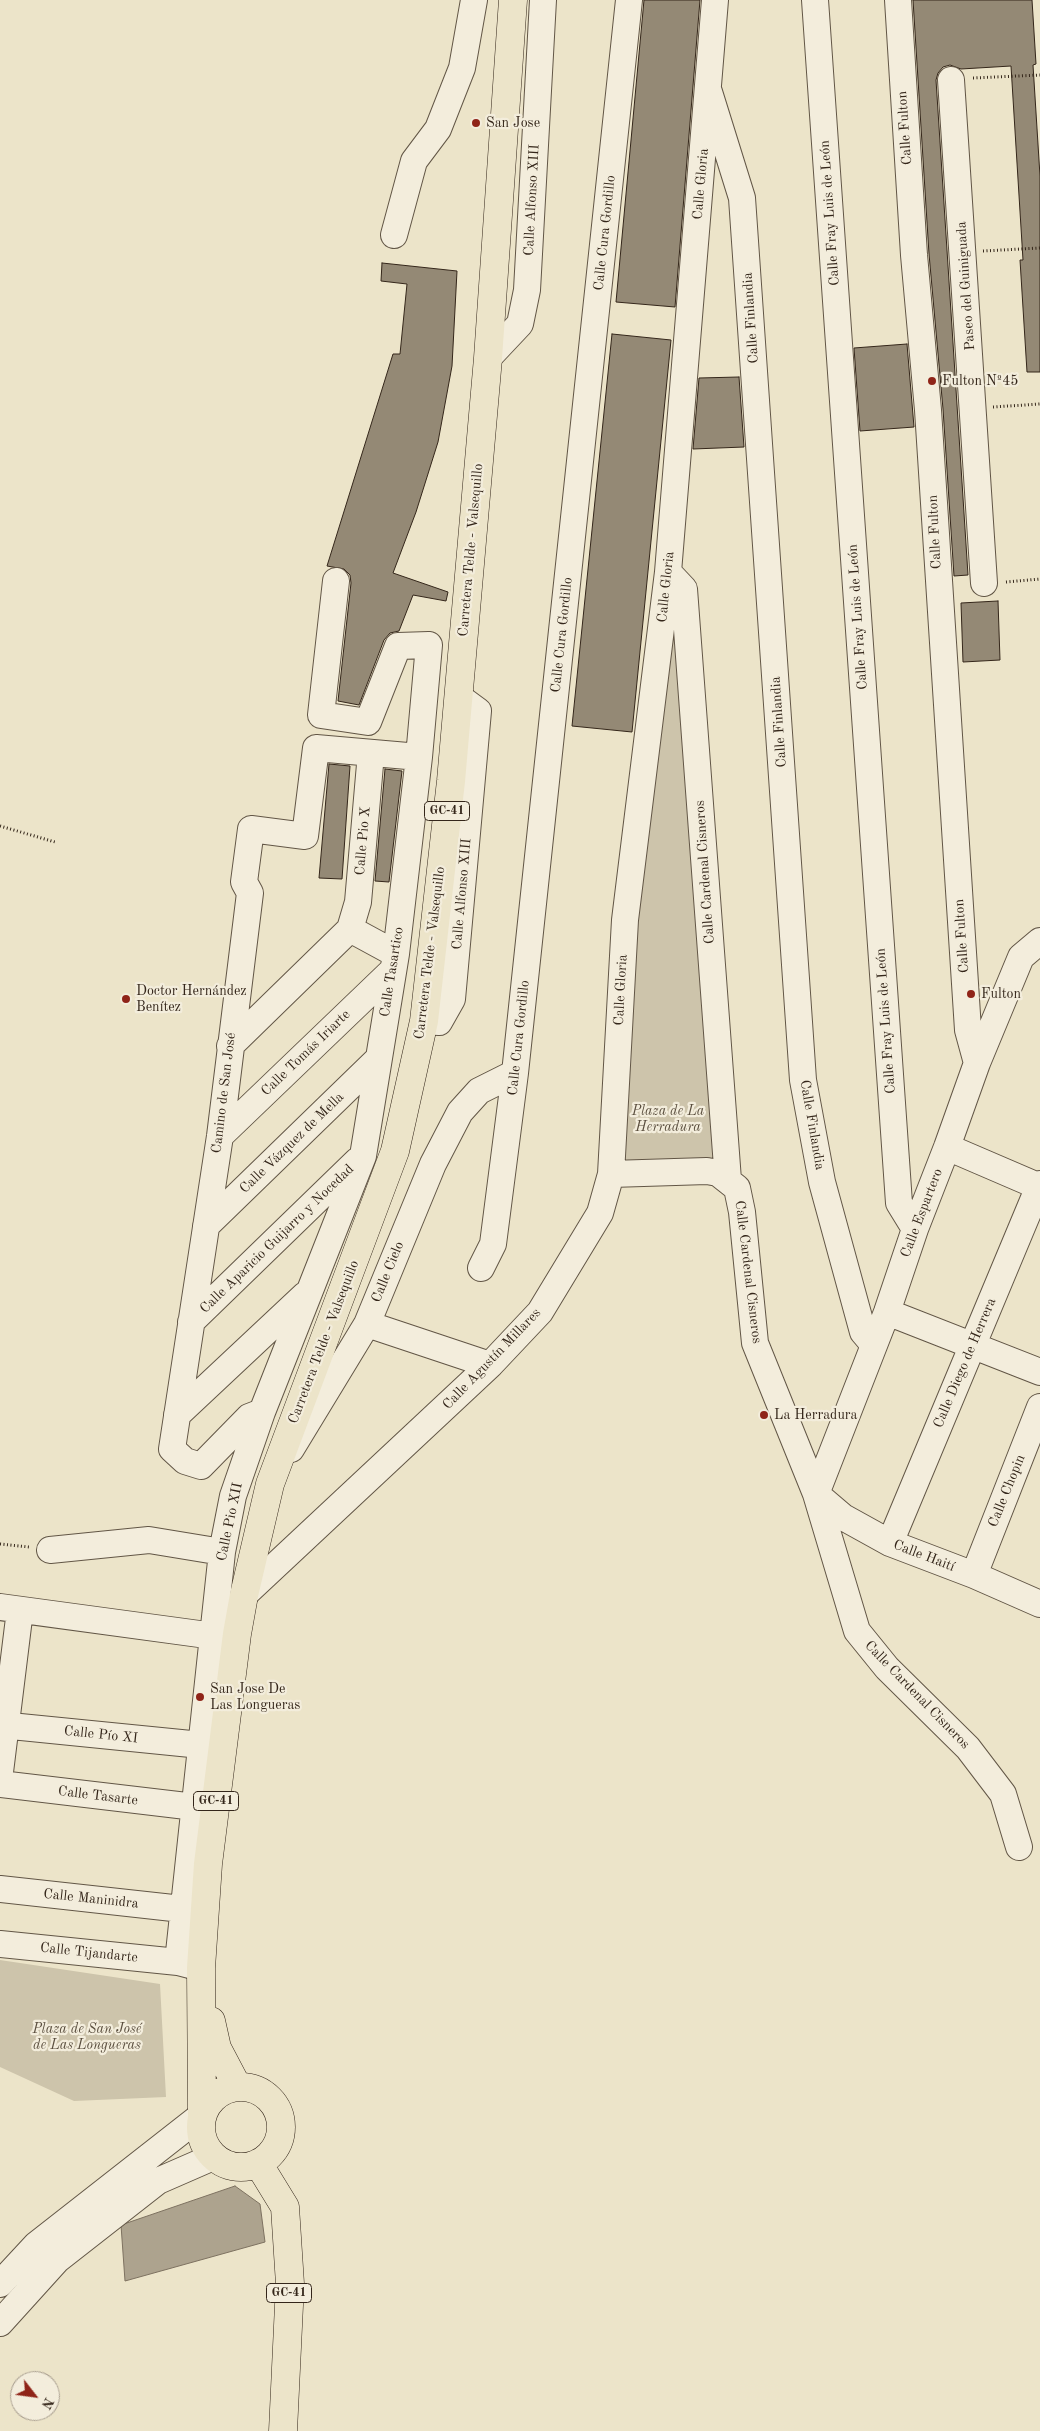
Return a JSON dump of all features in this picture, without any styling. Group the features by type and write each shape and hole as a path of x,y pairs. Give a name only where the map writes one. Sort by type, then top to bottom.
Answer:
{"main road":[{"name":"Carretera Telde - Valsequillo","path":"202,2115 189,1965 208,1864 226,1635 244,1595 270,1484 395,1151 424,1021 458,697 488,358 513,0"},
{"name":"Carretera Telde - Valsequillo","path":"189,1965 217,2048 237,2086"},
{"path":"202,2115 208,2102 219,2092 237,2086 251,2088 264,2093 279,2113 281,2127 278,2141 270,2155 258,2163 245,2167 231,2166 213,2157"},
{"name":"GC-41","path":"202,2115 200,2132 205,2146 213,2157"},
{"name":"GC-41","path":"258,2163 285,2208 290,2284 283,2431"}],"street":[{"path":"394,235 414,161 438,129 462,68 474,0"},
{"name":"Calle Alfonso XIII","path":"488,358 520,324 527,290 543,0"},
{"name":"Calle Cura Gordillo","path":"481,1268 493,1244 515,1074 630,0"},
{"name":"Calle Gloria","path":"611,1174 625,920 668,572 709,92 715,0"},
{"name":"Calle Fray Luis de León","path":"815,0 898,1203 914,1229"},
{"name":"Calle Fulton","path":"898,0 914,255 928,410 968,1030 977,1063"},
{"name":"Paseo del Guiniguada","path":"951,80 984,583"},
{"name":"Calle Finlandia","path":"709,92 742,198 803,1080 825,1192 863,1332 874,1346"},
{"name":"Calle Cardenal Cisneros","path":"668,572 684,589 728,1180 737,1188 742,1212 755,1343 816,1494 857,1631 887,1668 968,1748 1003,1794 1019,1847"},
{"name":"Calle Tasartico","path":"311,1289 363,1156 394,962 419,757 429,645 398,646 368,722 321,715 336,582"},
{"name":"Camino de San José","path":"262,1412 248,1417 200,1466 185,1461 172,1449 220,1136 250,893 244,882 252,829 305,836 316,748 419,757"},
{"name":"Calle Pio X","path":"350,928 358,902 371,753"},
{"path":"230,1046 350,928 394,962"},
{"name":"Calle Espartero","path":"816,1494 887,1312 914,1229 947,1147 977,1063 1021,957 1040,940"},
{"name":"Calle Tomás Iriarte","path":"220,1136 394,962"},
{"name":"Calle Vázquez de Mella","path":"206,1226 378,1059"},
{"name":"Calle Cielo","path":"270,1484 367,1324 433,1164 460,1112 479,1091 515,1074"},
{"path":"947,1147 1040,1186"},
{"name":"Calle Aparicio Guijarro y Nocedad","path":"191,1322 363,1156"},
{"path":"611,1174 707,1172 718,1173 728,1180"},
{"name":"Calle Agustín Millares","path":"244,1595 490,1365 540,1312 600,1213 611,1174"},
{"name":"Calle Diego de Herrera","path":"890,1543 971,1346 1040,1186"},
{"path":"177,1415 311,1289"},
{"name":"Calle Pio XII","path":"189,1965 182,1909 201,1745 226,1635 222,1552 233,1496 262,1412 311,1289"},
{"path":"887,1312 1040,1372"},
{"path":"367,1324 490,1365"},
{"name":"Calle Chopin","path":"974,1575 1040,1407"},
{"name":"Calle Haití","path":"816,1494 843,1517 890,1543 974,1575 1040,1604"},
{"path":"50,1550 149,1540 222,1552"},
{"path":"0,1772 10,1608 226,1635"},
{"name":"Calle Pío XI","path":"3,1725 201,1745"},
{"name":"Calle Tasarte","path":"0,1784 195,1807"},
{"name":"Calle Maninidra","path":"0,1889 182,1909"},
{"name":"Calle Tijandarte","path":"0,1944 189,1965"},
{"path":"0,2284 36,2245 202,2115"},
{"path":"0,2323 64,2254 158,2181 213,2157"}],"path":[{"path":"0,826 55,842"},
{"path":"0,1544 50,1550"}],"green space":[{"name":"Plaza de La Herradura","path":"671,586 721,1168 618,1169 630,922"},
{"name":"Plaza de San José de Las Longueras","path":"0,1960 160,1984 166,2097 74,2101 0,2067"}],"shaded area":[{"path":"235,2186 260,2204 265,2242 125,2281 121,2225"}],"building":[{"path":"644,0 700,0 675,307 616,302"},
{"path":"913,0 1032,0 1036,64 1033,65 1040,176 1040,372 1027,372 1020,260 1023,260 1011,66 961,69 950,65 943,67 938,73 936,80 968,575 954,576 943,409 929,254"},
{"path":"382,263 457,271 452,366 438,442 416,512 393,573 448,592 446,601 413,595 399,631 390,633 384,640 359,705 338,701 351,583 350,575 344,569 327,566 393,354 400,354 407,284 381,281"},
{"path":"612,334 671,340 632,732 572,726"},
{"path":"907,344 914,427 860,431 854,348"},
{"path":"739,377 744,447 693,449 699,378"},
{"path":"998,601 1000,660 963,662 961,603"},
{"path":"329,764 350,766 342,879 319,878"},
{"path":"385,769 402,771 389,882 375,881"}],"place":[{"name":"San Jose","path":"476,123"},
{"name":"Fulton Nº45","path":"932,381"},
{"name":"Fulton","path":"971,994"},
{"name":"Doctor Hernández Benítez","path":"126,999"},
{"name":"La Herradura","path":"764,1415"},
{"name":"San Jose De Las Longueras","path":"200,1697"}]}
